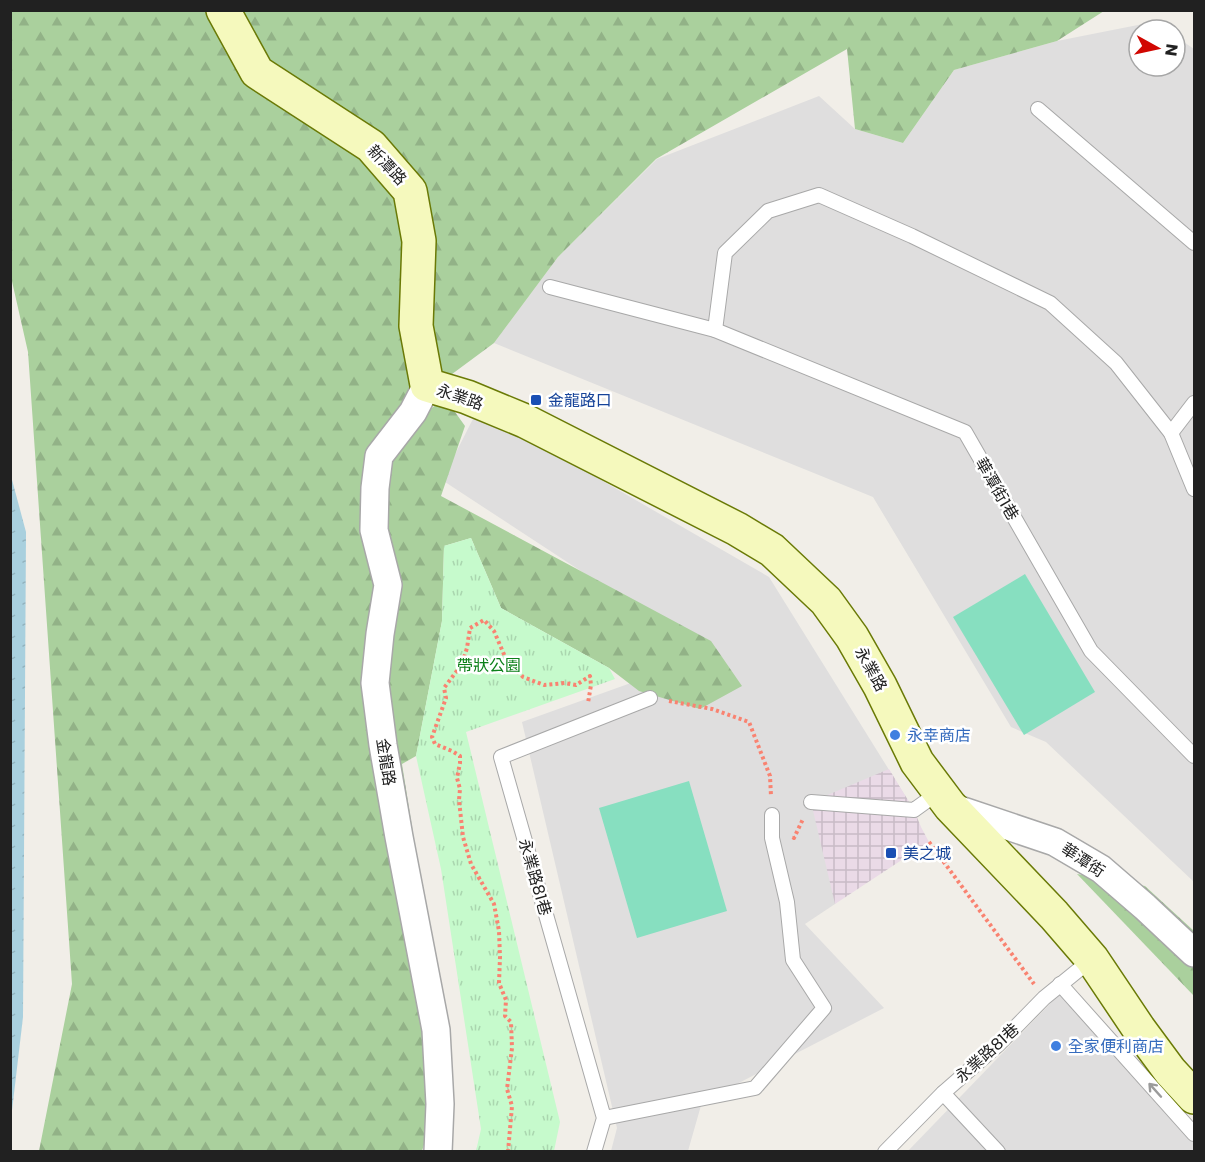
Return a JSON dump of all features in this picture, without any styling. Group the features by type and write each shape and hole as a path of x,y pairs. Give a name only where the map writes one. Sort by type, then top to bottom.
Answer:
{"street":[{"name":"新潭路","path":"223,10 257,72 371,146 410,191 419,241 416,326 427,386"},
{"name":"永業路","path":"427,386 467,397 525,421 737,529 772,550 826,601 852,637 880,686 917,762 944,799 1092,958 1139,1029 1164,1063 1194,1097"},
{"name":"金龍路","path":"427,386 413,412 379,456 375,488 374,530 388,585 375,683 393,803 436,1030 440,1104 438,1152"},
{"name":"華潭街","path":"944,799 1055,842 1101,869 1194,952"}],"lane":[{"path":"1038,109 1194,243"},
{"path":"715,330 726,253 768,211 819,195 912,236 1050,303 1116,363 1171,433 1194,489"},
{"name":"華潭街1巷","path":"550,287 715,330 964,432 1091,651 1194,756"},
{"path":"1171,433 1194,403"},
{"name":"永業路81巷","path":"604,1118 501,757 650,698"},
{"path":"811,802 914,810 944,799"},
{"path":"594,1152 604,1118 755,1088 824,1008 793,960 788,902 772,838 772,815"},
{"name":"永業路81巷","path":"885,1152 943,1093 999,1044 1044,998 1092,958"},
{"path":"1060,984 1194,1134"},
{"path":"943,1093 999,1152"}],"path":[{"path":"508,1152 512,1106 507,1089 512,1048 512,1022 505,1016 506,1000 499,983 499,931 494,904 471,864 463,837 460,789 457,778 460,756 435,744 432,737 446,698 444,688 462,664 470,628 484,620 494,631 506,659 523,678 544,685 565,683 576,685 590,676 591,685 583,724"},
{"path":"650,698 712,709 749,722 770,776 772,815"},
{"path":"930,842 1044,998"}],"shaded area":[{"path":"1127,27 1127,78 1187,78 1187,44 1194,49 1194,882 1046,742 1011,727 873,497 494,343 558,257 657,159 819,96 855,129 903,143 954,70 1057,41"},
{"name":"美之城","path":"478,409 769,577 914,810 835,904 805,924 884,1008 702,1102 688,1151 611,1151 617,1128 522,722 709,655 442,480"},
{"path":"889,769 914,810 929,842 835,904 811,802"},
{"path":"1069,984 1194,1125 1194,1151 907,1152"}],"green space":[{"path":"10,11 1104,11 1057,41 954,70 903,143 855,129 847,49 656,159 558,257 494,343 390,420 384,444 445,398 465,426 441,496 711,641 742,686 700,709 639,691 609,668 501,608 471,538 444,546 442,621 416,756 402,764 441,1010 430,1126 422,1151 39,1151 72,984 28,352 11,277"},
{"name":"帶狀公園","path":"471,538 501,608 609,668 615,679 466,732 560,1122 554,1151 476,1151 481,1129 441,869 416,756 442,621 444,546"},
{"path":"1025,574 1095,692 1024,735 953,617"},
{"path":"689,781 727,911 637,938 599,808"},
{"path":"1077,874 1145,886 1194,931 1194,996"}],"water":[{"path":"11,476 26,532 23,1017 11,1119"}],"place":[{"name":"金龍路口","path":"536,400"},
{"name":"永幸商店","path":"895,735"},
{"name":"美之城","path":"891,853"},
{"name":"全家便利商店","path":"1056,1046"}]}
